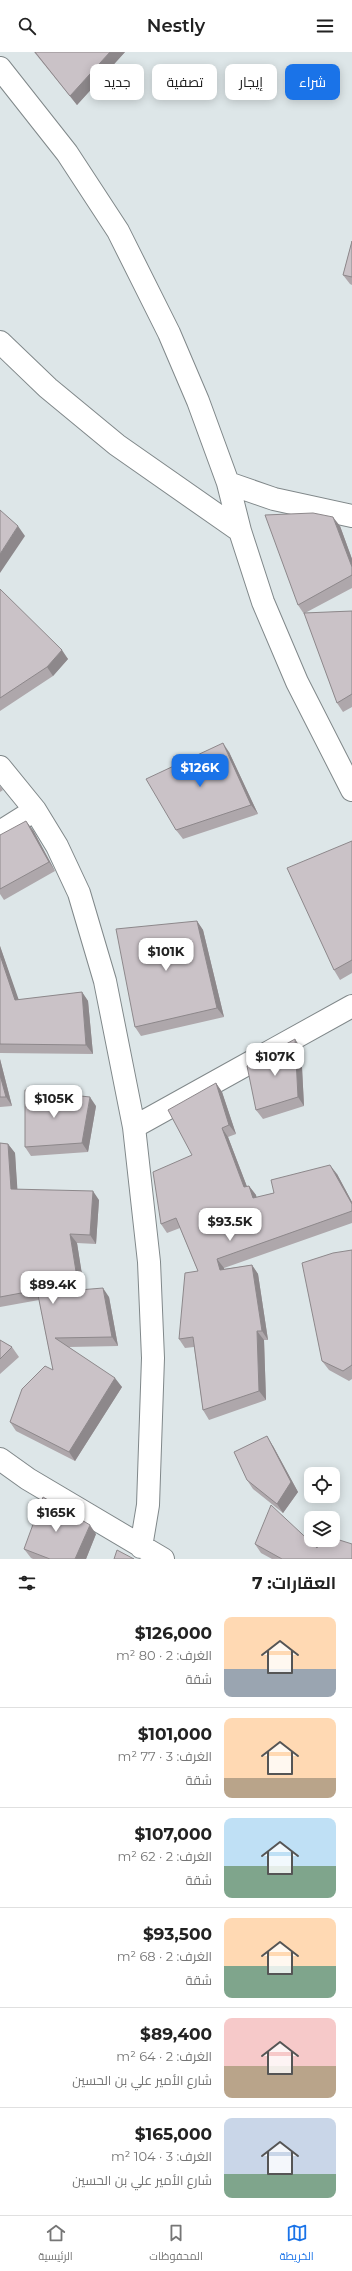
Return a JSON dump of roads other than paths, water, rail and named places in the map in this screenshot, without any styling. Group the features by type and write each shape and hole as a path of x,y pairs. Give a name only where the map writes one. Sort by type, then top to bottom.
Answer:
{"street":[{"path":"0,68 67,152 118,231 169,333 198,401 228,483 240,531 263,602 297,682 352,790"},
{"path":"0,342 48,388 117,445 240,531"},
{"path":"228,483 274,499 352,516"},
{"path":"0,766 36,810 57,846 78,893 105,982 134,1127 149,1262 153,1358 148,1505 141,1547"},
{"path":"0,832 36,810"},
{"path":"134,1127 352,1006"},
{"path":"0,1459 28,1479 163,1559"}]}
